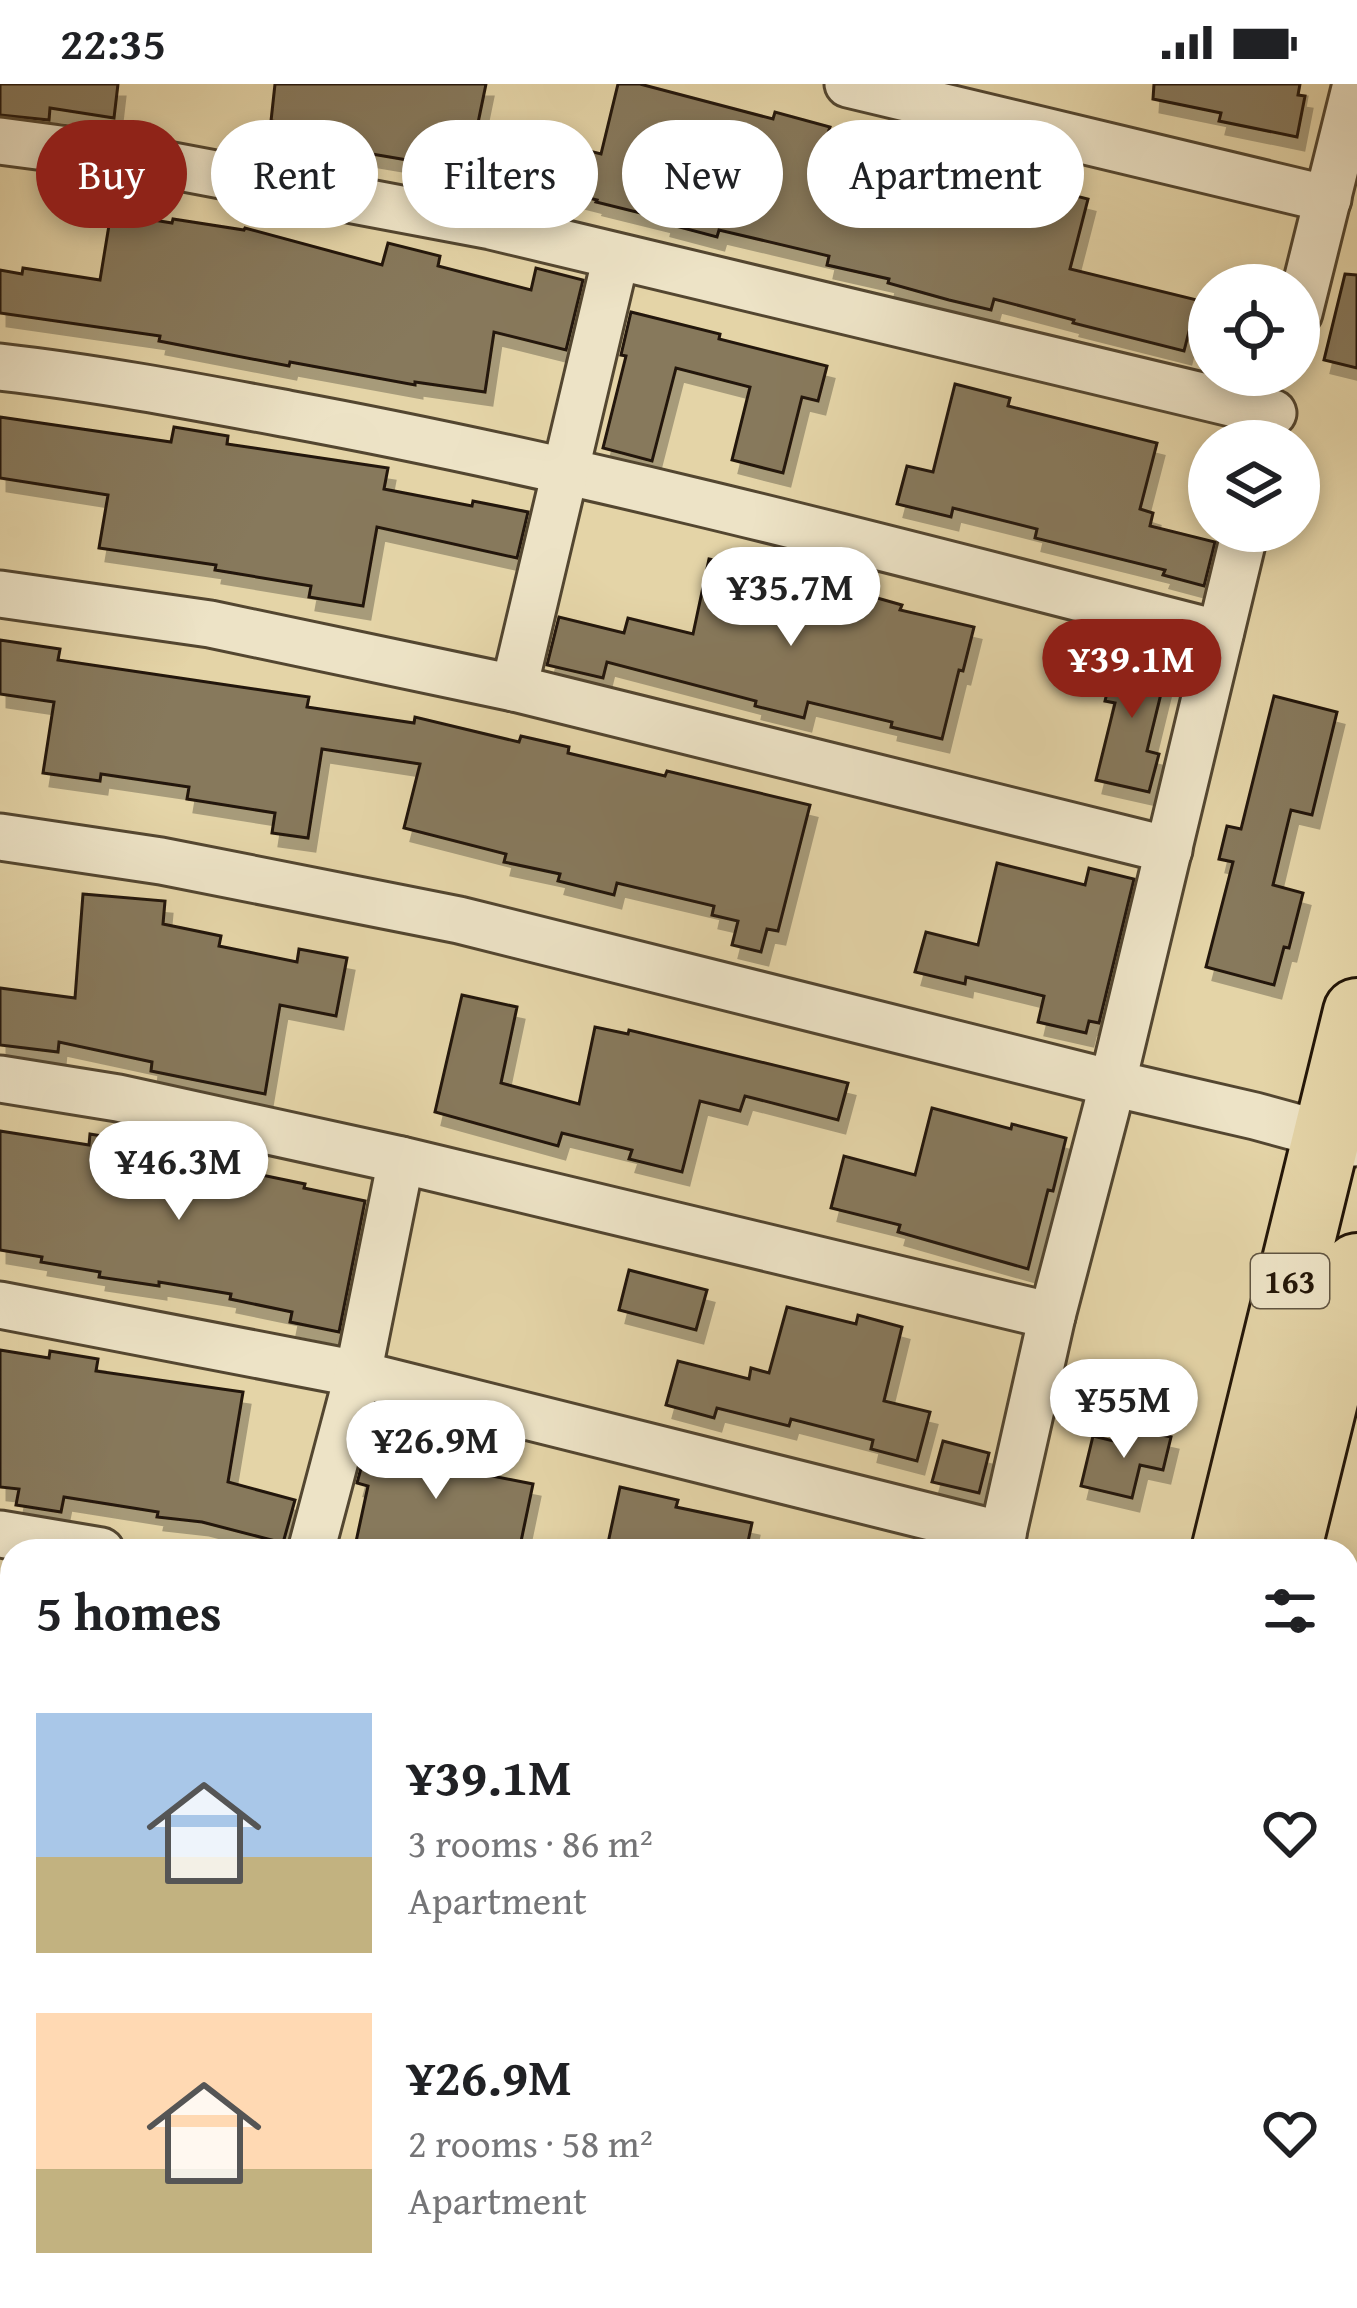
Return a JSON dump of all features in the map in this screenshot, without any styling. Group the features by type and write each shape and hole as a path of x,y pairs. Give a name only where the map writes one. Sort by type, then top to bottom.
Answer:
{"highway":[{"name":"163","path":"1228,1539 1342,1140 1357,1012"},
{"name":"163","path":"1290,1539 1357,1267"}],"street":[{"path":"848,84 1328,199"},
{"path":"1312,264 1356,84"},
{"path":"0,141 136,159 491,226 1274,410"},
{"path":"514,688 616,256"},
{"path":"0,367 144,387 565,471 1220,634"},
{"path":"1002,1539 1240,552"},
{"path":"0,594 210,625 514,688 1169,850"},
{"path":"0,837 161,861 459,920 1342,1140"},
{"path":"0,1079 118,1098 401,1160 1052,1316"},
{"path":"314,1539 358,1374 401,1160"},
{"path":"0,1305 358,1374 986,1539"},
{"path":"0,1534 30,1539"}],"building":[{"path":"0,84 118,84 114,118 50,108 49,120 0,115"},
{"path":"275,84 486,84 479,120 402,120 402,159 378,155 378,120 271,120"},
{"path":"618,84 640,84 773,119 775,112 807,121 807,228 1081,228 1070,269 1188,298 1188,335 1184,351 994,299 991,310 827,265 829,256 719,230 717,237 683,228 783,228 783,120 622,120 622,208 598,202 598,153"},
{"path":"1154,84 1300,84 1298,95 1305,96 1297,137 1219,121 1221,113 1153,99"},
{"path":"187,221 211,228 245,228 382,265 388,243 440,256 438,266 531,290 536,268 583,280 566,350 494,332 485,392 415,385 290,362 289,366 159,341 160,336 0,313 0,270 22,274 23,268 100,280 109,228 187,228"},
{"path":"1345,274 1357,275 1357,368 1324,360"},
{"path":"631,312 827,366 818,401 802,397 783,473 732,460 750,387 676,368 652,461 603,448 626,356 621,355"},
{"path":"955,384 1010,398 1008,406 1157,443 1140,509 1153,513 1150,526 1188,535 1188,552 1212,552 1204,586 1163,575 1165,570 1035,538 1037,529 953,508 951,517 897,504 907,466 933,472"},
{"path":"0,417 171,442 174,427 228,436 227,444 388,468 384,489 528,512 517,558 377,527 363,606 309,597 311,586 215,570 216,565 99,548 108,495 0,478"},
{"path":"709,559 842,588 902,605 900,610 974,627 942,739 808,702 804,718 607,662 603,678 547,665 559,617 624,633 628,618 693,634"},
{"path":"0,640 60,649 58,660 309,697 307,707 414,723 415,717 519,742 521,736 569,747 568,753 810,805 778,931 767,929 761,952 732,945 738,921 712,915 714,906 617,883 614,895 558,881 560,874 504,862 506,854 404,828 420,764 322,749 308,838 272,833 275,813 187,799 189,787 101,774 100,781 43,773 54,702 0,694"},
{"path":"1118,649 1169,661 1147,751 1159,754 1149,792 1096,780 1115,703 1105,701"},
{"path":"1274,696 1337,712 1312,815 1291,810 1273,885 1303,893 1274,985 1206,967 1233,862 1219,859 1227,826 1241,829"},
{"path":"997,863 1085,885 1089,868 1134,879 1099,1023 1089,1021 1086,1033 1038,1022 1044,996 966,977 965,984 915,972 926,932 978,945"},
{"path":"83,894 165,901 163,924 221,936 219,946 297,962 299,949 347,958 336,1016 280,1005 265,1094 151,1071 152,1062 59,1042 58,1052 0,1045 0,988 75,998"},
{"path":"462,995 517,1007 501,1083 579,1104 595,1027 628,1034 629,1030 848,1083 838,1120 745,1096 740,1111 700,1101 682,1172 629,1159 632,1150 562,1133 558,1146 435,1112"},
{"path":"932,1108 1066,1138 1028,1269 898,1232 900,1225 831,1208 844,1156 915,1175"},
{"path":"0,1131 89,1145 90,1134 188,1152 188,1157 365,1201 339,1332 290,1322 292,1312 230,1299 231,1294 99,1277 100,1272 0,1250"},
{"path":"629,1270 707,1290 696,1330 619,1310"},
{"path":"787,1307 856,1324 858,1315 902,1327 884,1401 930,1412 917,1461 871,1449 873,1440 791,1419 789,1426 717,1408 714,1418 666,1405 678,1361 749,1379 751,1368 769,1373"},
{"path":"0,1350 49,1358 50,1351 98,1359 96,1371 243,1392 228,1482 295,1500 284,1539 268,1539 202,1522 157,1517 158,1512 64,1497 61,1512 16,1505 19,1489 0,1487"},
{"path":"1130,1428 1171,1437 1163,1470 1140,1465 1132,1498 1081,1486 1093,1436 1126,1444"},
{"path":"371,1431 480,1461 477,1473 533,1484 522,1539 357,1539 368,1486 357,1483"},
{"path":"943,1441 989,1453 979,1493 932,1482"},
{"path":"620,1487 678,1500 676,1507 752,1523 749,1539 609,1539"}]}
